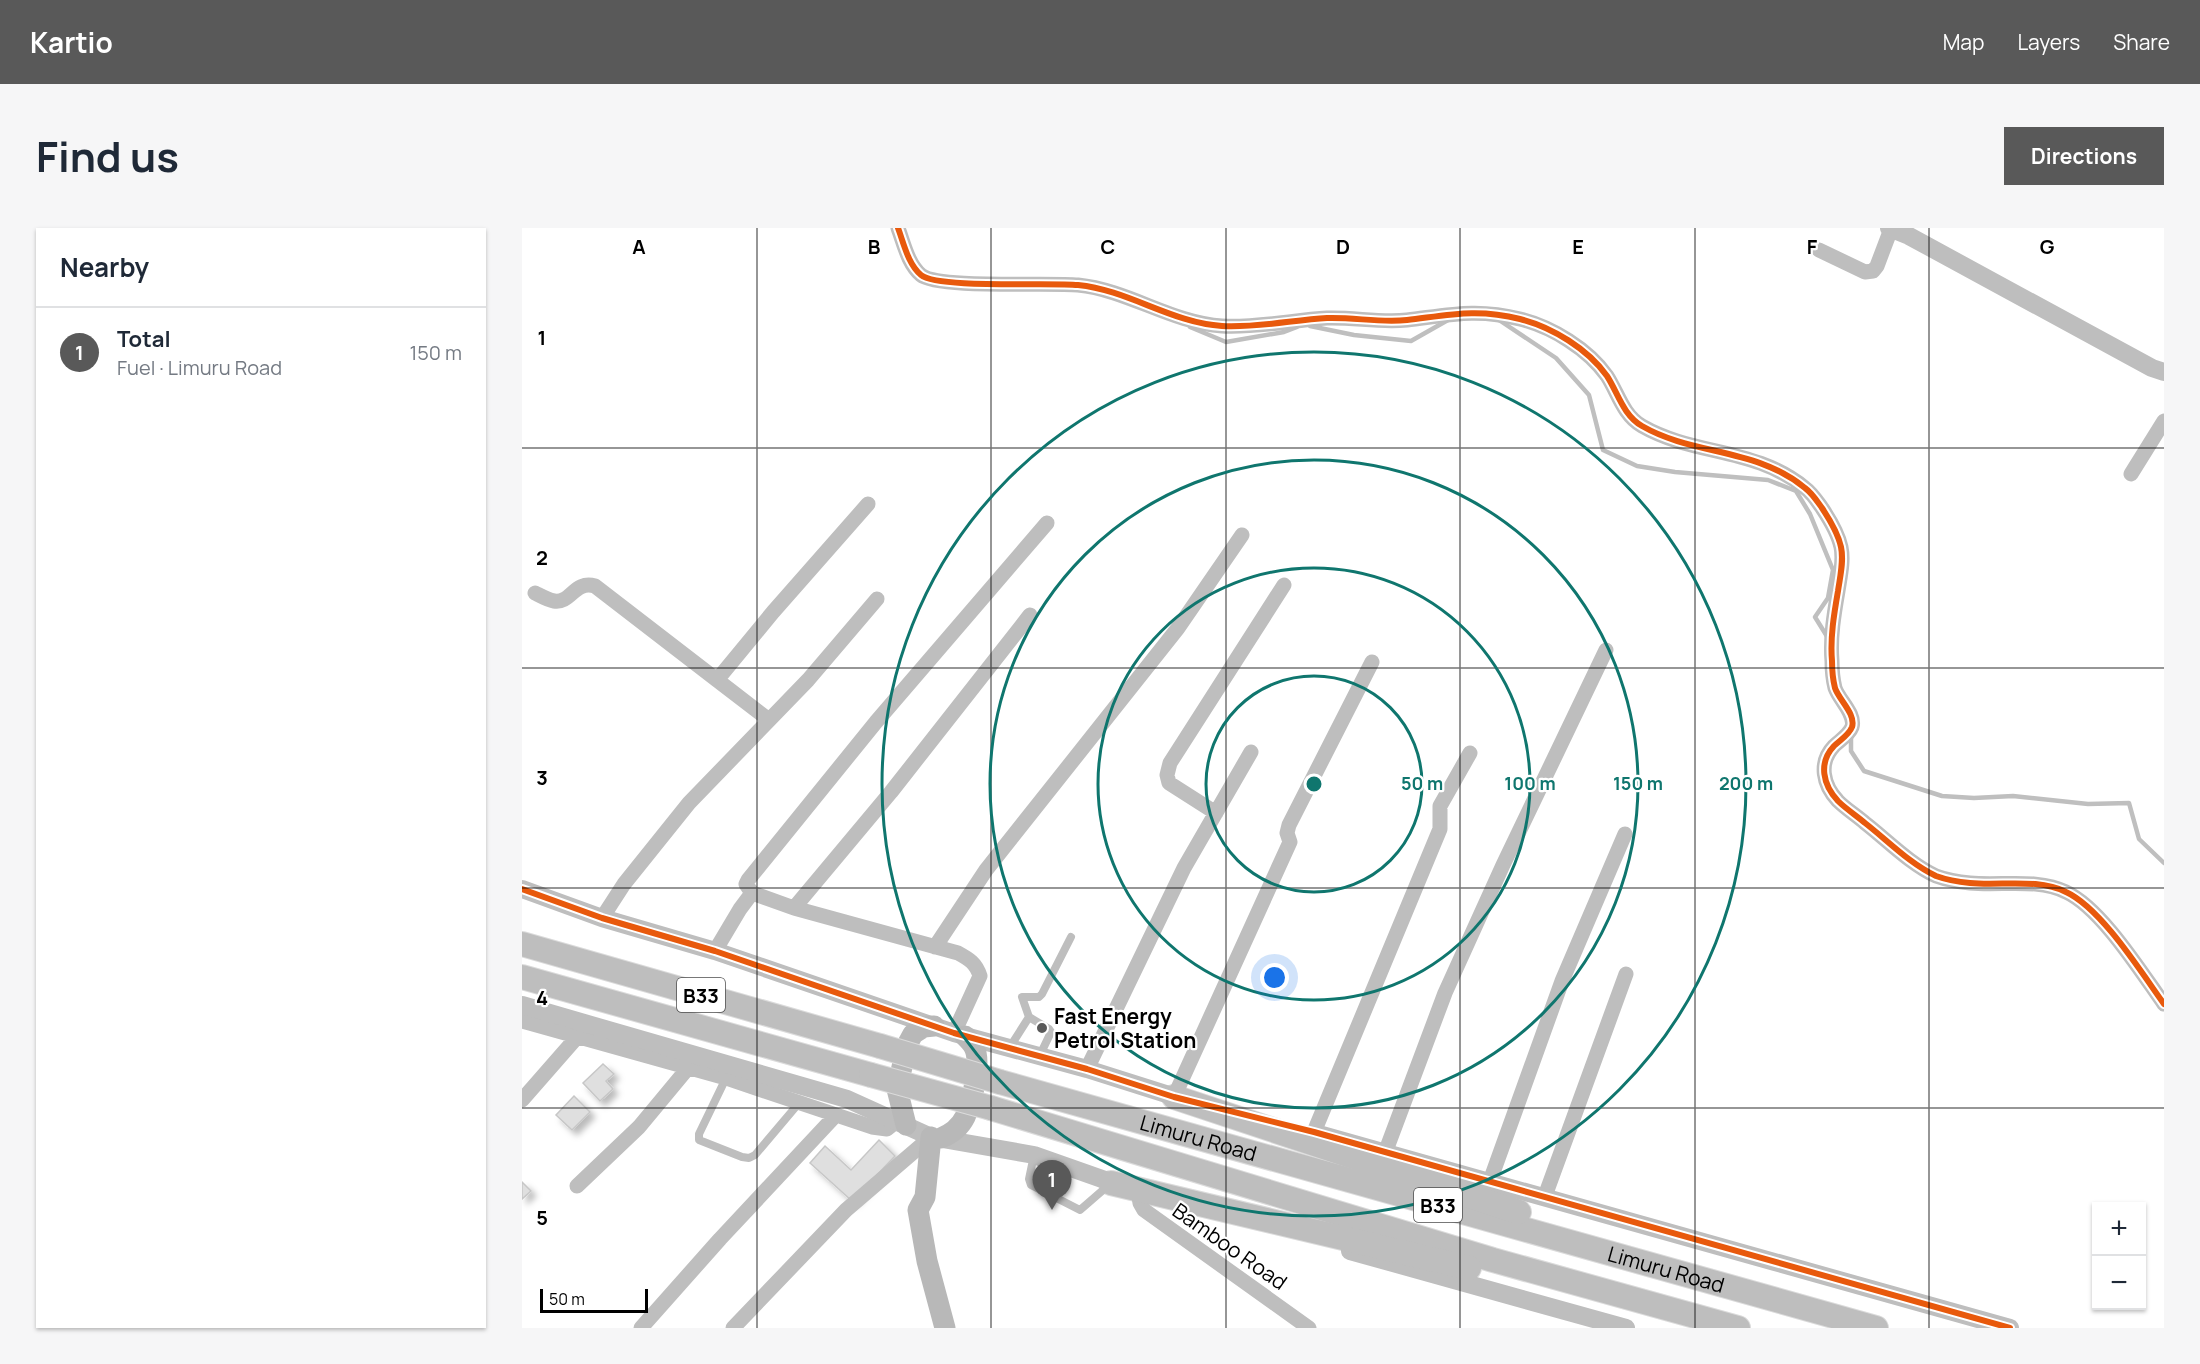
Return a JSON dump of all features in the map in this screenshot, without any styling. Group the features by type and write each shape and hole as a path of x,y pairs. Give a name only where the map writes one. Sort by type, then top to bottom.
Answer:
{"highway":[{"name":"Limuru Road","path":"522,944 1000,1082 1876,1328"},
{"name":"Limuru Road","path":"522,977 991,1108 1493,1260 1738,1328"},
{"path":"1174,1097 1832,1316"},
{"path":"1111,1183 1722,1328"}],"main road":[{"path":"901,1123 897,1089 907,1045 913,1034 924,1027 934,1026"},
{"path":"945,1328 927,1261 918,1210 925,1197 936,1138 951,1134 965,1118 972,1094 977,1067 975,1048 959,1035"}],"street":[{"path":"898,228 911,262 919,273 930,280 1083,285 1121,295 1194,322 1222,326 1332,318 1385,322 1460,312 1515,317 1542,325 1594,361 1607,377 1621,404 1635,422 1659,436 1740,455 1774,467 1809,490 1831,521 1841,548 1841,568 1832,627 1832,661 1835,687 1853,723 1851,730 1830,750 1824,761 1823,772 1827,785 1838,801 1907,856 1935,875 1972,884 2040,885 2065,891 2084,903 2118,940 2164,1004"},
{"path":"1819,250 1865,272 1874,271 1890,228 1959,262 2152,368 2164,372"},
{"path":"2131,474 2164,421"},
{"path":"717,680 868,504"},
{"path":"959,1035 980,976 977,967 970,960 958,953 794,908 752,894 746,884 876,722 1047,523"},
{"path":"935,947 987,870 1178,628 1242,535"},
{"path":"535,593 557,602 563,600 581,585 595,586 769,720"},
{"path":"1215,813 1169,783 1167,775 1170,763 1284,585"},
{"path":"602,918 624,884 689,803 808,680 877,599"},
{"path":"794,908 891,792 1029,615"},
{"path":"1385,1153 1445,993 1503,865 1606,650"},
{"path":"1174,1097 1290,842 1287,833 1289,825 1372,662"},
{"path":"1087,1070 1184,868 1251,752"},
{"path":"1314,1132 1440,829 1440,806 1470,753"},
{"path":"1490,1181 1562,981 1624,834"},
{"path":"522,889 602,918 715,951 959,1035 1087,1070 1174,1097 1314,1132 1545,1196 2010,1328"},
{"path":"715,951 740,909 752,894"},
{"path":"1545,1196 1626,974"},
{"path":"522,1005 847,1099 936,1138 1034,1155 1138,1191 1626,1328"},
{"path":"522,1021 726,1078 882,1129 901,1123"},
{"path":"522,1100 578,1036"},
{"path":"577,1186 639,1127 688,1068"},
{"path":"641,1328 720,1239 836,1115"},
{"path":"733,1328 846,1210 936,1138"},
{"name":"Bamboo Road","path":"1138,1191 1144,1210 1309,1328"}],"lane":[{"path":"1039,1057 1051,1032 1029,1017 1022,997 1039,997 1042,994 1071,937"},
{"path":"1010,1048 1029,1017"},
{"path":"726,1078 699,1134 699,1140 742,1157 749,1158 755,1155 799,1103"},
{"path":"1034,1155 1029,1179 1031,1185 1080,1210 1111,1183"}],"building":[{"path":"603,1064 614,1074 606,1081 613,1089 600,1101 583,1083"},
{"path":"574,1096 590,1112 572,1130 556,1115"},
{"path":"879,1140 895,1156 852,1201 810,1163 825,1146 851,1170"},
{"path":"522,1182 531,1191 522,1199"}],"waterway":[{"path":"1310,326 1354,335 1411,341 1448,320"},
{"path":"1499,320 1556,358 1589,395 1603,450 1637,466 1675,472 1768,480 1796,491 1810,514 1833,570 1828,598 1815,617 1828,638"},
{"path":"1190,327 1226,342 1284,332 1297,327"},
{"path":"1851,735 1851,751 1864,771 1942,796 1974,798 2013,796 2088,804 2129,803 2139,839 2164,863"}],"cycle path":[{"path":"898,228 913,265 921,275 931,279 970,284 1078,285 1115,293 1204,324 1262,325 1327,318 1397,321 1476,313 1520,319 1557,333 1580,348 1599,366 1607,376 1625,410 1642,426 1682,443 1745,458 1786,475 1810,492 1831,522 1842,552 1832,635 1833,674 1837,693 1853,722 1849,732 1829,753 1824,767 1826,781 1838,801 1908,858 1936,876 1970,883 2044,885 2066,892 2079,900 2120,942 2164,1004"},
{"path":"522,889 602,918 715,951 954,1033 1087,1069 1174,1097 1314,1132 2010,1328"}],"place":[{"name":"Fast Energy Petrol Station","path":"1042,1028"},
{"name":"Total","path":"1052,1210"}]}
